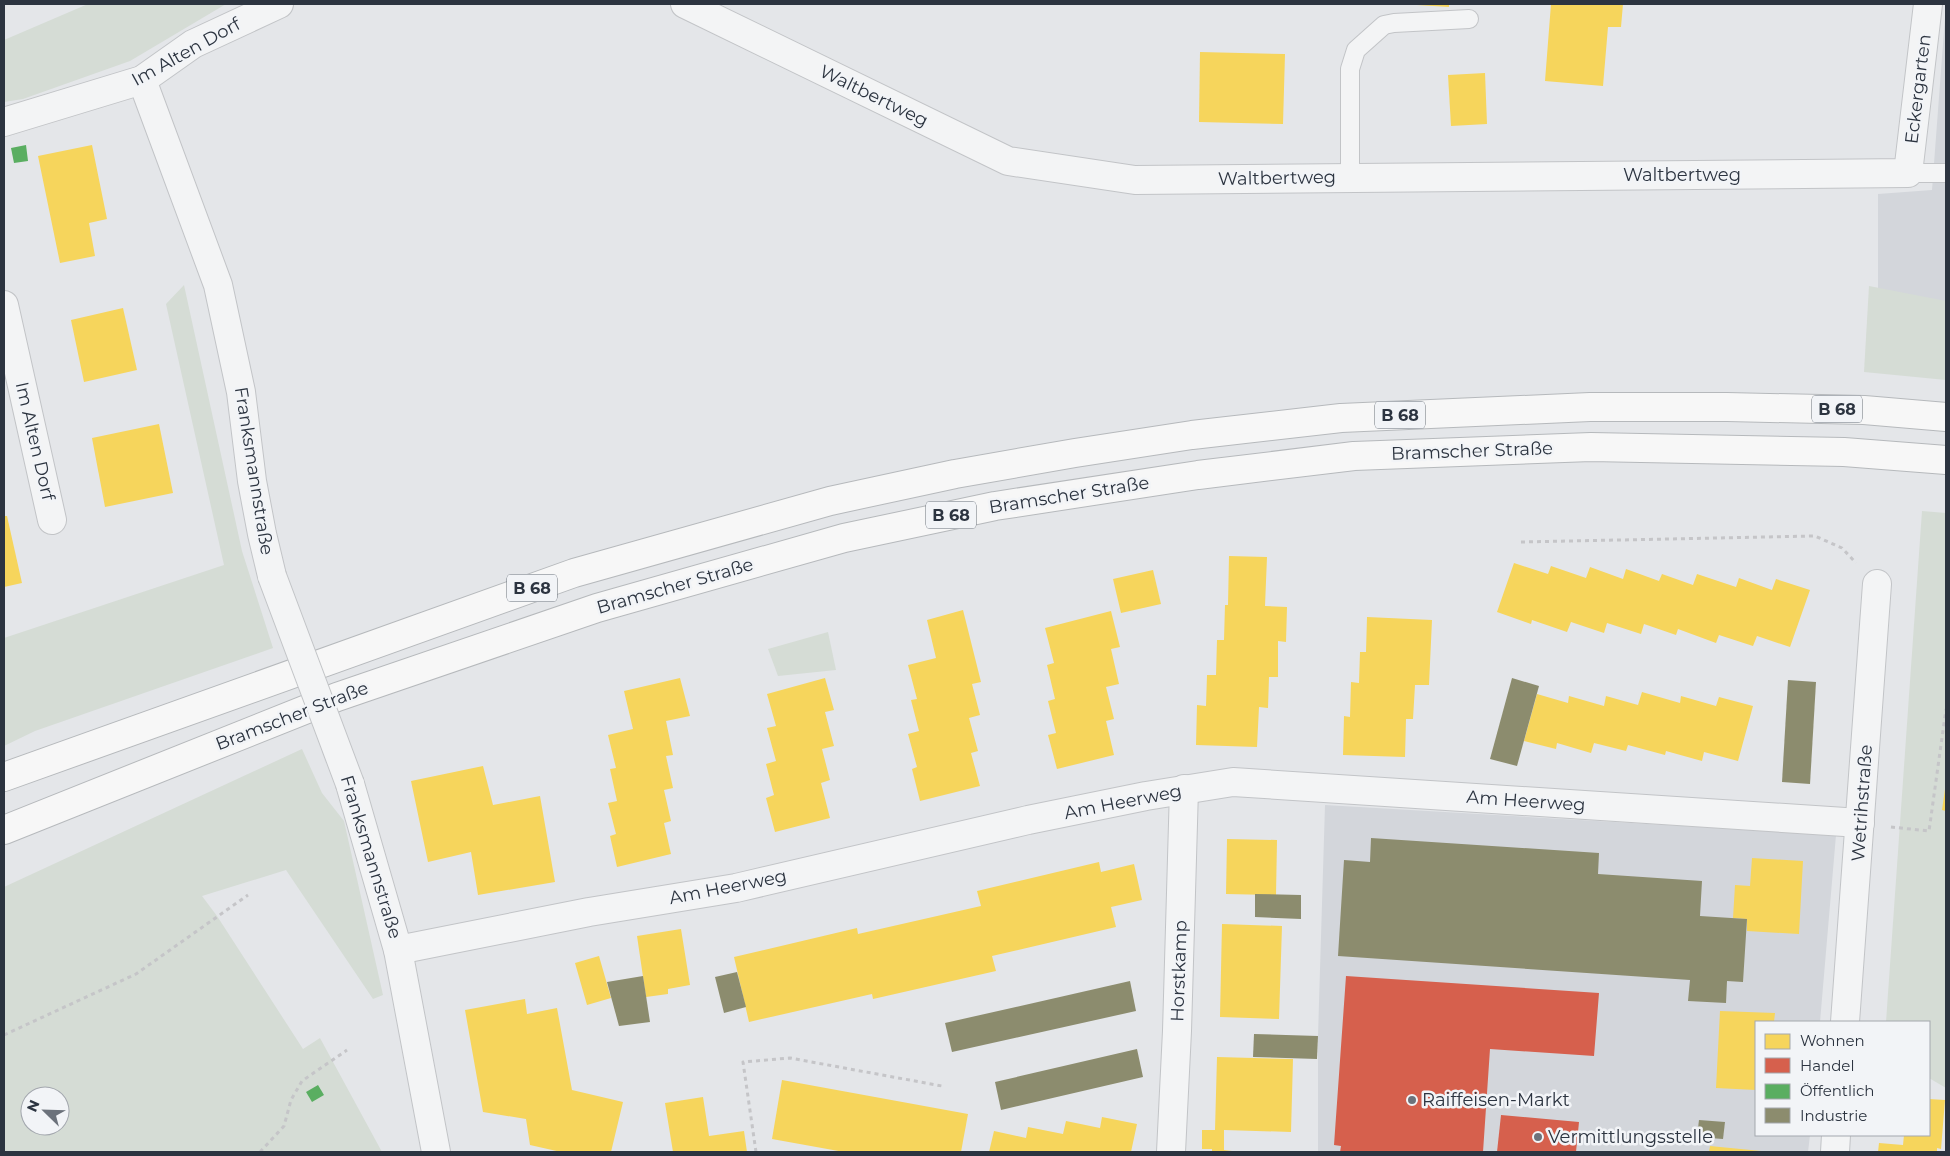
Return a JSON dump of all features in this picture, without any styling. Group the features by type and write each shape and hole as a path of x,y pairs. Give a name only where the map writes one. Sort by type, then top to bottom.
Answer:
{"highway":[{"name":"B 68","path":"4,777 574,572 830,501 964,473 1192,435 1341,418 1590,407 1864,410 1946,417"},
{"name":"Bramscher Straße","path":"4,830 337,696 597,608 844,538 996,506 1198,475 1354,456 1591,447 1844,452 1946,460"}],"street":[{"name":"Im Alten Dorf","path":"4,122 142,80 193,44 279,4"},
{"name":"Waltbertweg","path":"684,4 1008,161 1136,180 1908,174"},
{"name":"Eckergarten","path":"1908,174 1928,4"},
{"name":"Franksmannstraße","path":"142,80 218,286 242,392 252,481 272,576 350,784 398,950 436,1152"},
{"name":"Im Alten Dorf","path":"4,305 52,520"},
{"name":"Wetrihstraße","path":"1845,1021 1877,584"},
{"name":"Am Heerweg","path":"398,950 589,912 736,888 1028,820 1184,789 1233,782 1860,824"},
{"name":"Horstkamp","path":"1171,1152 1184,789"},
{"path":"1835,1152 1836,1136"}],"lane":[{"path":"1350,177 1350,69 1356,50 1384,25 1394,22 1469,18"},
{"path":"1908,174 1946,173"}],"path":[{"path":"1521,542 1815,536 1842,548 1877,584"},
{"path":"1860,824 1929,832 1946,709"},
{"path":"4,1035 136,974 248,895"},
{"path":"260,1152 284,1126 291,1100 302,1081 347,1050"},
{"path":"756,1152 743,1062 790,1058 942,1086"}],"shaded area":[{"path":"88,4 226,4 130,61 23,99 4,102 4,40"},
{"path":"1946,4 1946,312 1878,298 1878,194 1932,190"},
{"path":"184,285 242,551 273,648 35,731 4,746 4,638 224,565 166,304"},
{"path":"1869,286 1946,301 1946,380 1864,372"},
{"path":"1922,511 1946,513 1946,1088 1930,1079 1930,1021 1886,1021"},
{"path":"828,632 836,670 778,676 768,649"},
{"path":"302,749 322,793 344,821 383,995 373,999 286,870 202,896 217,916 303,1049 320,1038 382,1152 4,1152 4,887"},
{"path":"1325,805 1836,835 1820,1021 1755,1021 1755,1136 1810,1136 1808,1152 1318,1152 1318,1036"}],"building: Wohnen":[{"path":"1449,4 1449,7 1417,5"},
{"path":"1551,4 1623,4 1621,27 1608,27 1603,86 1545,81"},
{"path":"1200,52 1285,54 1283,124 1199,122"},
{"path":"1485,73 1487,124 1451,126 1448,75"},
{"path":"92,145 107,219 89,223 95,256 60,263 38,156"},
{"path":"123,308 137,370 84,382 71,320"},
{"path":"159,424 173,493 105,507 92,438"},
{"path":"4,516 7,516 22,583 4,587"},
{"path":"1229,556 1267,557 1265,606 1287,607 1286,642 1278,641 1278,677 1269,677 1268,708 1259,707 1257,747 1196,745 1197,705 1206,706 1207,675 1216,675 1217,640 1224,640 1225,605 1228,605"},
{"path":"1514,563 1548,574 1551,566 1586,578 1590,567 1623,579 1626,569 1659,581 1662,574 1693,585 1697,574 1736,587 1739,578 1772,590 1776,579 1810,590 1790,647 1757,636 1753,646 1719,635 1716,643 1678,629 1676,635 1644,624 1641,634 1607,623 1604,633 1571,622 1567,632 1532,620 1531,624 1497,612"},
{"path":"1153,570 1161,604 1121,613 1113,579"},
{"path":"963,610 981,682 972,684 980,715 969,718 978,751 971,753 980,786 920,801 912,769 917,767 908,734 919,731 911,700 917,699 908,665 936,658 927,620"},
{"path":"1111,611 1120,647 1111,649 1119,684 1106,687 1114,719 1106,721 1114,755 1057,769 1048,735 1056,733 1048,701 1055,699 1047,665 1054,663 1045,628"},
{"path":"1367,617 1432,620 1429,685 1415,685 1413,719 1406,719 1405,757 1343,755 1344,716 1350,717 1351,682 1359,683 1360,652 1366,652"},
{"path":"680,678 690,716 666,721 673,755 666,756 673,788 664,790 671,821 664,823 671,854 617,867 610,836 616,834 608,803 617,801 610,769 616,768 608,735 633,729 624,691"},
{"path":"825,678 834,710 825,712 834,746 822,749 830,780 821,783 830,818 775,832 766,798 774,795 766,764 776,761 767,728 776,726 767,694"},
{"path":"1642,692 1680,703 1681,696 1716,706 1719,697 1753,706 1738,761 1704,752 1702,761 1666,751 1665,755 1628,745 1626,751 1594,743 1591,753 1557,743 1556,749 1524,741 1537,694 1568,703 1569,696 1604,706 1606,696 1638,705"},
{"path":"483,766 493,805 540,796 555,882 478,895 471,852 428,862 411,781"},
{"path":"1946,789 1946,811 1942,810"},
{"path":"1227,839 1277,840 1276,895 1226,894"},
{"path":"1752,858 1803,861 1799,934 1747,931 1747,919 1733,918 1735,885 1750,886"},
{"path":"1099,862 1101,872 1134,864 1142,900 1111,907 1116,927 992,956 996,971 873,999 872,994 749,1022 734,957 857,928 858,934 981,906 977,891"},
{"path":"1222,924 1282,926 1279,1019 1220,1017"},
{"path":"681,929 690,985 668,989 668,994 646,997 637,936"},
{"path":"599,956 611,998 587,1005 575,963"},
{"path":"525,999 527,1014 557,1008 572,1090 623,1102 611,1152 561,1152 530,1145 526,1119 483,1112 465,1010"},
{"path":"1720,1011 1775,1013 1774,1021 1755,1021 1755,1090 1716,1088"},
{"path":"1217,1057 1293,1059 1291,1132 1224,1130 1224,1150 1232,1152 1212,1152 1212,1149 1202,1149 1202,1130 1215,1130"},
{"path":"782,1080 968,1114 961,1152 844,1152 772,1139"},
{"path":"703,1097 709,1136 744,1131 747,1152 673,1152 665,1103"},
{"path":"1930,1099 1945,1100 1941,1149 1937,1148 1937,1152 1878,1152 1879,1143 1903,1145 1904,1136 1930,1136"},
{"path":"1102,1117 1137,1124 1131,1152 989,1152 994,1131 1026,1138 1028,1127 1063,1134 1066,1121 1100,1128"},
{"path":"1710,1146 1761,1151 1761,1152 1709,1152"}],"building: Handel":[{"name":"Raiffeisen-Markt","path":"1346,976 1599,993 1594,1056 1490,1049 1483,1152 1340,1152 1341,1146 1334,1145"},
{"name":"Vermittlungsstelle","path":"1501,1115 1579,1122 1576,1152 1497,1152"}],"building: Öffentlich":[{"path":"26,145 28,161 14,163 11,148"},
{"path":"318,1085 324,1095 312,1102 306,1092"}],"building: Industrie":[{"path":"1512,678 1539,686 1517,766 1490,759"},
{"path":"1788,680 1816,682 1810,784 1782,782"},
{"path":"1371,838 1599,853 1598,874 1702,881 1700,916 1747,919 1743,982 1727,981 1726,1003 1688,1001 1690,980 1338,956 1344,860 1370,862"},
{"path":"1255,894 1301,895 1301,919 1255,917"},
{"path":"737,972 746,1007 724,1013 715,977"},
{"path":"643,976 650,1022 619,1026 607,982"},
{"path":"1130,981 1136,1011 952,1052 945,1023"},
{"path":"1254,1034 1318,1036 1317,1059 1253,1057"},
{"path":"1137,1049 1143,1077 1001,1110 995,1082"},
{"path":"1699,1120 1725,1122 1723,1139 1697,1137"}],"place":[{"name":"Raiffeisen-Markt","path":"1412,1100"},
{"name":"Vermittlungsstelle","path":"1538,1137"}]}
